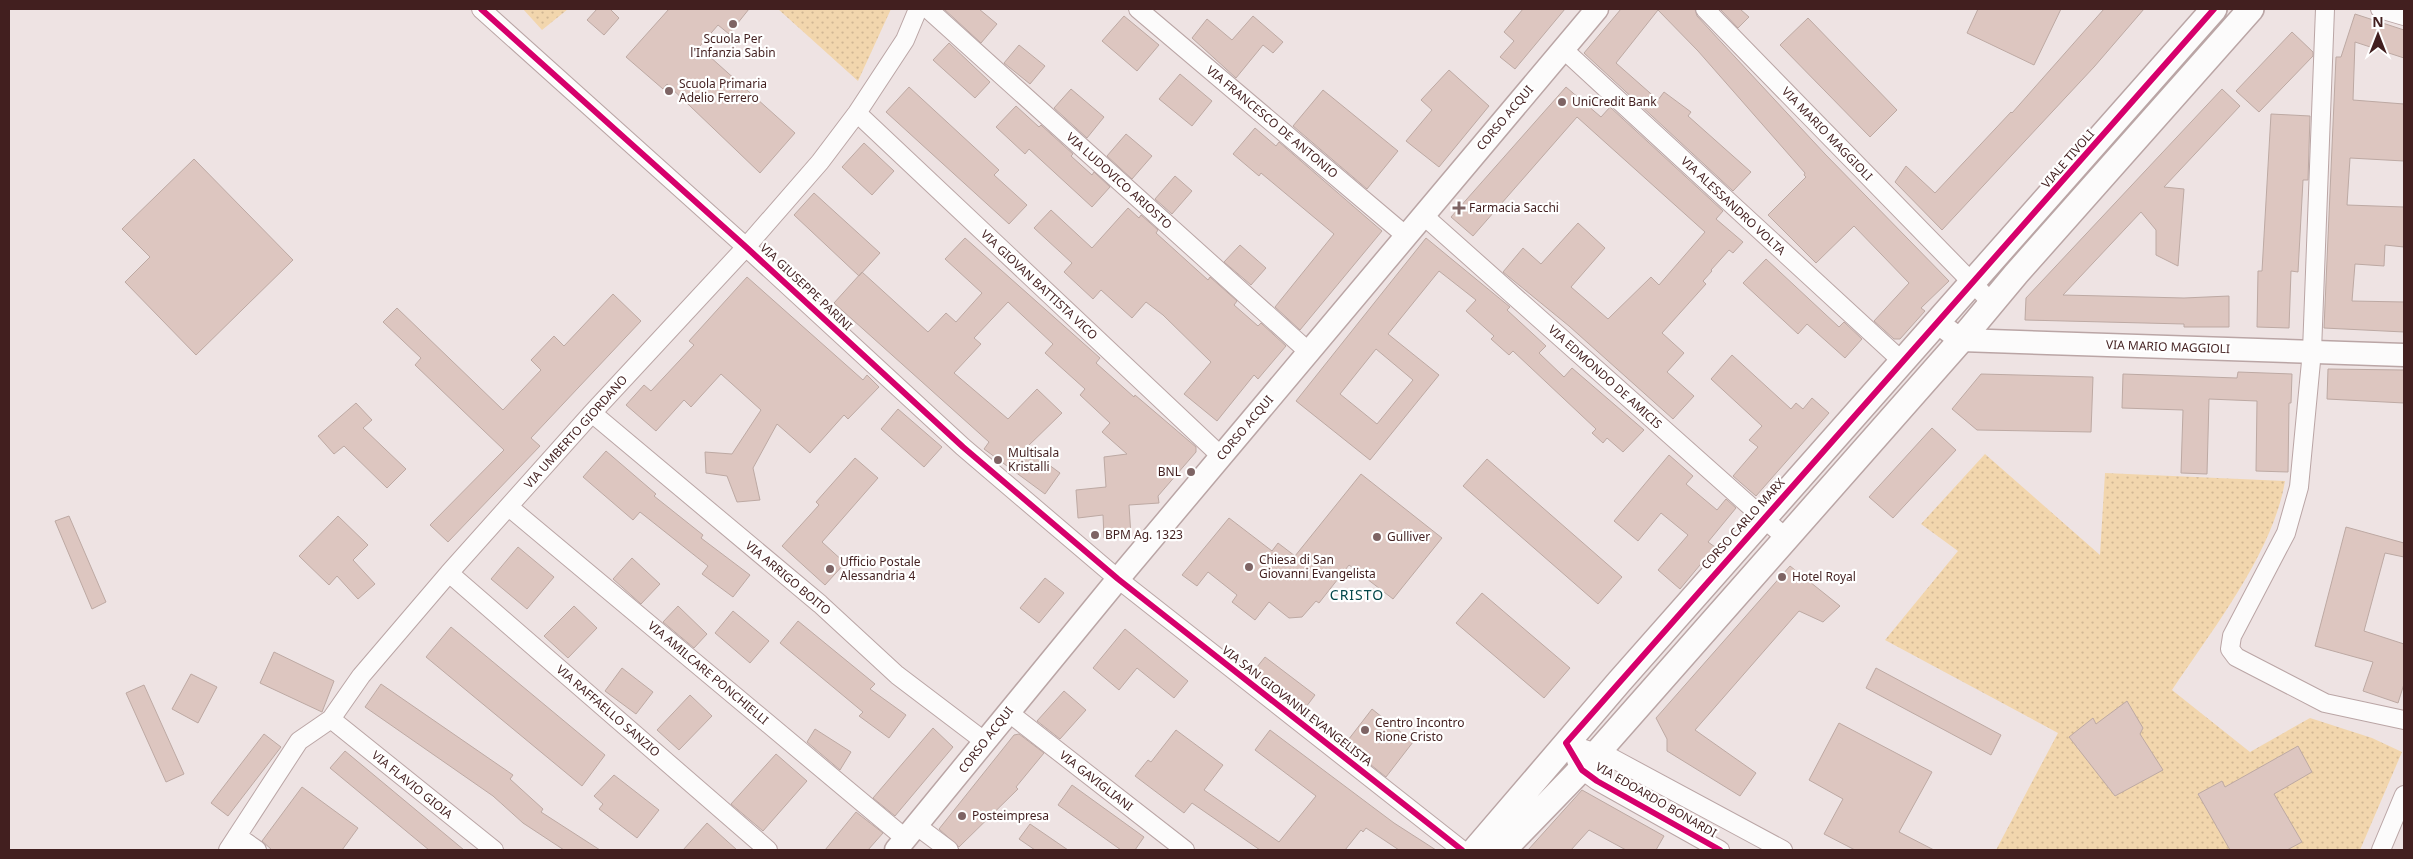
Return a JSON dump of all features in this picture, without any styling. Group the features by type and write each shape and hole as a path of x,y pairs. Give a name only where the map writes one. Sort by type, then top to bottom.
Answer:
{"main road":[{"name":"VIALE TIVOLI","path":"1938,323 2214,9"},
{"path":"1503,850 1589,761 1787,539 1992,303 2252,9"},
{"name":"CORSO CARLO MARX","path":"1475,850 1566,742 1938,323"}],"street":[{"name":"VIA GIUSEPPE PARINI","path":"481,9 746,247 963,448 1118,579"},
{"name":"VIA UMBERTO GIORDANO","path":"232,843 299,741 331,719 361,676 449,572 592,413 746,247 820,162 857,113 905,40 918,9"},
{"name":"VIA LUDOVICO ARIOSTO","path":"928,9 1310,353"},
{"name":"VIA FRANCESCO DE ANTONIO","path":"1138,9 1405,235"},
{"name":"CORSO ACQUI","path":"906,838 1118,579 1310,353 1405,235 1597,9"},
{"name":"VIA MARIO MAGGIOLI","path":"1705,9 1992,303"},
{"path":"2325,9 2312,352 2298,487 2295,506 2286,533 2232,636 2230,649 2236,657 2325,703 2396,719 2404,731"},
{"path":"2380,9 2404,16"},
{"name":"VIA ALESSANDRO VOLTA","path":"1563,50 1903,362"},
{"name":"VIA GIOVAN BATTISTA VICO","path":"857,113 1221,456"},
{"name":"VIA EDMONDO DE AMICIS","path":"1422,215 1787,539"},
{"path":"1938,323 1961,340"},
{"name":"VIA MARIO MAGGIOLI","path":"1961,340 2404,355"},
{"name":"VIA ARRIGO BOITO","path":"592,413 820,604 897,675 984,741"},
{"name":"VIA AMILCARE PONCHIELLI","path":"509,507 906,838 949,850"},
{"name":"VIA RAFFAELLO SANZIO","path":"449,572 768,850"},
{"name":"VIA SAN GIOVANNI EVANGELISTA","path":"1118,579 1462,850"},
{"name":"VIA GAVIGLIANI","path":"1008,712 1185,850"},
{"name":"VIA FLAVIO GIOIA","path":"331,719 494,850"},
{"name":"VIA EDOARDO BONARDI","path":"1566,742 1589,761 1597,781 1720,850"},
{"name":"VIA EDOARDO BONARDI","path":"1589,761 1622,763 1783,850"},
{"path":"2381,850 2403,800"},
{"path":"232,843 257,850"}],"shaded area":[{"path":"523,9 568,9 542,30"},
{"path":"778,9 891,9 858,81"},
{"path":"1985,454 2100,555 2105,473 2285,481 2268,536 2255,563 2172,690 2250,752 2310,718 2372,738 2402,752 2360,850 1996,850 2058,733 1885,640 1958,551 1921,524"}],"building":[{"path":"597,9 610,9 619,18 604,35 587,20"},
{"path":"669,9 749,9 729,34 718,25 699,47 795,133 760,173 667,84 663,89 626,57"},
{"path":"944,9 979,9 997,24 981,43"},
{"path":"1523,9 1565,9 1515,69 1500,57 1514,41 1504,32"},
{"path":"1621,9 1695,9 1697,16 1825,154 1949,281 1921,308 1925,311 1900,339 1894,339 1874,321 1909,283 1854,226 1816,263 1768,215 1806,177 1805,173 1698,51 1658,10 1616,63 1658,100 1664,92 1691,112 1688,116 1751,172 1733,191 1584,53"},
{"path":"1720,9 1740,9 1749,17 1738,28"},
{"path":"1978,9 2061,9 2034,65 1967,33"},
{"path":"2104,9 2144,9 2094,67 1942,230 1895,182 1906,166 1935,193 2012,113"},
{"path":"2355,14 2404,30 2404,58 2355,42 2353,100 2404,104 2404,161 2350,158 2347,205 2404,207 2404,247 2385,245 2384,266 2355,264 2352,301 2404,302 2404,332 2324,328 2336,57 2341,57"},
{"path":"1124,16 1159,45 1137,71 1102,41"},
{"path":"1253,16 1283,42 1273,53 1263,45 1236,78 1192,38 1207,19 1232,40"},
{"path":"1808,18 1897,110 1870,137 1780,45"},
{"path":"2292,32 2313,52 2313,56 2259,112 2236,91"},
{"path":"949,43 990,82 975,98 933,60"},
{"path":"1019,45 1045,66 1030,84 1004,63"},
{"path":"1449,70 1489,106 1439,167 1406,141 1432,110 1421,100"},
{"path":"1180,74 1212,101 1192,126 1159,99"},
{"path":"909,87 999,170 994,175 1027,205 1009,224 886,112"},
{"path":"1566,87 1601,117 1610,107 1723,211 1716,219 1743,242 1733,253 1729,250 1711,270 1703,281 1706,284 1662,333 1684,353 1667,372 1694,396 1673,419 1569,326 1503,272 1523,248 1541,264 1578,223 1605,248 1571,287 1608,319 1651,277 1659,285 1705,232 1577,117 1473,236 1451,217"},
{"path":"1071,89 1104,117 1087,138 1054,108"},
{"path":"2222,89 2240,106 2164,187 2184,189 2178,266 2156,255 2156,230 2141,212 2063,295 2184,298 2229,296 2229,327 2184,327 2184,324 2025,320 2026,298"},
{"path":"1323,90 1398,151 1367,189 1293,126"},
{"path":"1016,106 1039,127 1041,125 1073,154 1071,156 1092,175 1094,172 1110,187 1092,207 1029,149 1025,154 996,127"},
{"path":"2271,114 2310,116 2308,180 2303,180 2298,272 2291,271 2289,328 2257,327 2258,271 2262,271"},
{"path":"1255,128 1276,146 1279,142 1382,231 1300,330 1275,307 1334,234 1261,173 1259,176 1233,154"},
{"path":"1126,134 1152,156 1132,179 1107,156"},
{"path":"864,143 894,171 872,195 842,167"},
{"path":"194,159 293,260 196,355 125,282 150,257 122,229"},
{"path":"1175,176 1192,191 1172,214 1155,199"},
{"path":"814,193 880,253 859,276 794,215"},
{"path":"1128,208 1139,218 1141,215 1158,230 1156,233 1208,280 1210,277 1237,301 1234,305 1258,326 1261,323 1286,346 1258,379 1254,375 1217,421 1184,394 1211,362 1163,315 1146,302 1132,318 1101,290 1093,299 1064,272 1072,263 1034,228 1051,210 1092,248"},
{"path":"965,238 1100,358 1096,363 1134,397 1135,395 1196,447 1196,452 1158,496 1159,503 1129,505 1131,536 1104,538 1103,515 1078,518 1076,490 1106,487 1104,457 1127,454 1102,432 1110,423 1080,395 1085,389 1045,353 1053,344 1008,302 974,338 981,344 954,373 1008,419 1037,389 1062,413 1026,448 1060,473 1045,494 984,449 989,442 834,303 862,272 928,332 946,313 956,322 982,293 945,259"},
{"path":"1426,238 1510,307 1507,310 1546,346 1539,353 1564,377 1572,368 1644,430 1623,452 1607,438 1603,443 1592,433 1596,429 1513,351 1509,355 1491,339 1494,336 1466,311 1476,300 1439,271 1388,334 1439,375 1370,460 1296,401","holes":["1376,349 1413,380 1377,424 1340,394"]},
{"path":"1240,245 1266,268 1251,285 1224,262"},
{"path":"1766,259 1839,327 1844,322 1862,339 1845,358 1807,324 1798,334 1743,283"},
{"path":"747,277 863,380 867,375 879,387 848,419 844,415 810,453 777,424 753,468 760,500 737,502 727,476 706,473 705,452 732,454 761,410 721,374 691,407 684,400 656,431 626,405 644,385 651,391 694,345 689,341"},
{"path":"613,294 641,321 531,438 540,446 448,542 430,525 504,450 415,365 421,358 383,322 397,308 503,410 541,370 531,360 554,336 564,346"},
{"path":"1732,355 1791,409 1796,403 1803,409 1812,398 1829,413 1756,496 1733,476 1758,447 1749,440 1762,426 1711,379"},
{"path":"2328,369 2404,370 2404,403 2327,399"},
{"path":"2238,372 2292,374 2291,403 2289,403 2288,472 2256,471 2257,401 2209,399 2207,474 2181,473 2183,410 2122,408 2123,374 2237,378"},
{"path":"1981,374 2093,377 2091,432 1977,430 1952,409"},
{"path":"356,403 372,420 363,428 406,469 387,488 344,446 334,454 318,436"},
{"path":"898,409 942,447 924,467 881,429"},
{"path":"1932,428 1956,450 1893,518 1869,497"},
{"path":"606,451 656,494 654,496 703,535 701,538 750,575 733,597 702,574 708,566 640,512 633,520 583,477"},
{"path":"1669,455 1693,476 1686,484 1717,510 1726,499 1736,508 1708,542 1715,547 1680,589 1658,570 1688,535 1661,513 1638,541 1614,521"},
{"path":"855,458 878,478 822,542 845,563 825,585 782,546 819,505 816,502"},
{"path":"1487,459 1622,577 1598,604 1463,486"},
{"path":"1361,474 1442,538 1393,599 1349,565 1319,603 1316,601 1302,617 1289,618 1269,602 1255,620 1232,602 1237,595 1208,572 1197,586 1182,575 1229,518 1272,551 1278,543 1295,556"},
{"path":"69,516 106,602 92,609 55,521"},
{"path":"338,516 368,545 353,560 375,584 358,599 337,576 329,585 299,556"},
{"path":"2346,527 2404,543 2404,557 2385,553 2364,631 2404,644 2404,684 2398,703 2363,691 2373,662 2315,646"},
{"path":"518,547 554,577 527,609 491,579"},
{"path":"632,558 660,584 641,604 613,579"},
{"path":"1790,566 1840,606 1823,622 1799,611 1695,730 1756,773 1740,796 1667,751 1667,739 1656,718"},
{"path":"1045,578 1064,593 1039,623 1020,608"},
{"path":"1482,593 1570,668 1544,698 1456,623"},
{"path":"574,606 597,628 568,658 544,636"},
{"path":"678,606 707,634 694,648 663,622"},
{"path":"733,611 769,641 750,663 715,633"},
{"path":"798,621 875,684 870,689 906,715 889,738 859,716 863,712 780,643"},
{"path":"451,627 605,755 582,786 426,657"},
{"path":"1125,629 1188,681 1174,698 1137,668 1119,690 1093,668"},
{"path":"274,652 334,681 322,712 260,683"},
{"path":"1265,657 1315,695 1303,711 1253,672"},
{"path":"622,668 653,692 636,714 605,691"},
{"path":"1876,668 2001,735 1991,755 1866,688"},
{"path":"191,674 217,687 198,723 172,709"},
{"path":"381,684 513,775 510,779 543,809 541,812 600,850 564,850 523,823 493,796 365,707"},
{"path":"144,685 184,774 166,782 126,693"},
{"path":"1064,691 1086,710 1060,739 1037,721"},
{"path":"690,695 712,716 679,750 657,730"},
{"path":"2127,701 2143,728 2140,734 2163,770 2115,796 2069,737 2093,718 2096,724"},
{"path":"1372,709 1413,742 1386,777 1345,744"},
{"path":"1839,723 1932,772 1899,832 1934,850 1855,850 1824,834 1843,799 1809,780"},
{"path":"933,728 953,747 895,816 873,798"},
{"path":"815,729 851,752 840,770 807,742"},
{"path":"1176,730 1223,765 1204,790 1279,842 1316,796 1255,750 1270,730 1394,823 1436,850 1399,850 1366,828 1363,832 1361,830 1345,850 1260,850 1192,803 1184,813 1135,776 1148,760 1151,762"},
{"path":"264,734 281,747 228,816 211,803"},
{"path":"1019,734 1044,753 1016,787 1018,789 959,847 939,829 1014,735"},
{"path":"2298,746 2312,772 2274,794 2302,842 2287,850 2230,850 2198,794 2222,781 2225,787"},
{"path":"345,751 464,850 429,850 330,768"},
{"path":"776,754 807,781 763,831 731,804"},
{"path":"614,775 659,810 637,838 599,809 603,804 594,796"},
{"path":"1072,785 1144,837 1135,850 1121,850 1058,805"},
{"path":"302,787 358,828 342,850 272,850 262,841"},
{"path":"1582,790 1664,836 1656,850 1626,850 1589,830 1571,850 1528,850"},
{"path":"856,812 883,833 868,850 825,850"},
{"path":"707,823 737,850 683,850"},
{"path":"1030,824 1068,850 1035,850 1019,839"}],"cycle path":[{"path":"481,9 746,247 963,447 1118,579 1462,850"},
{"path":"1720,850 1597,781 1582,770 1566,743 2214,9"}],"place":[{"name":"Scuola Per l'Infanzia Sabin","path":"733,24"},
{"name":"Scuola Primaria Adelio Ferrero","path":"669,91"},
{"name":"UniCredit Bank","path":"1562,102"},
{"name":"Farmacia Sacchi","path":"1459,208"},
{"name":"Multisala Kristalli","path":"998,460"},
{"name":"BNL","path":"1191,472"},
{"name":"BPM Ag. 1323","path":"1095,535"},
{"name":"Gulliver","path":"1377,537"},
{"name":"Chiesa di San Giovanni Evangelista","path":"1249,567"},
{"name":"Ufficio Postale Alessandria 4","path":"830,569"},
{"name":"Hotel Royal","path":"1782,577"},
{"name":"Centro Incontro Rione Cristo","path":"1365,730"},
{"name":"Posteimpresa","path":"962,816"}],"district":[{"name":"CRISTO","path":"1357,595"}]}
